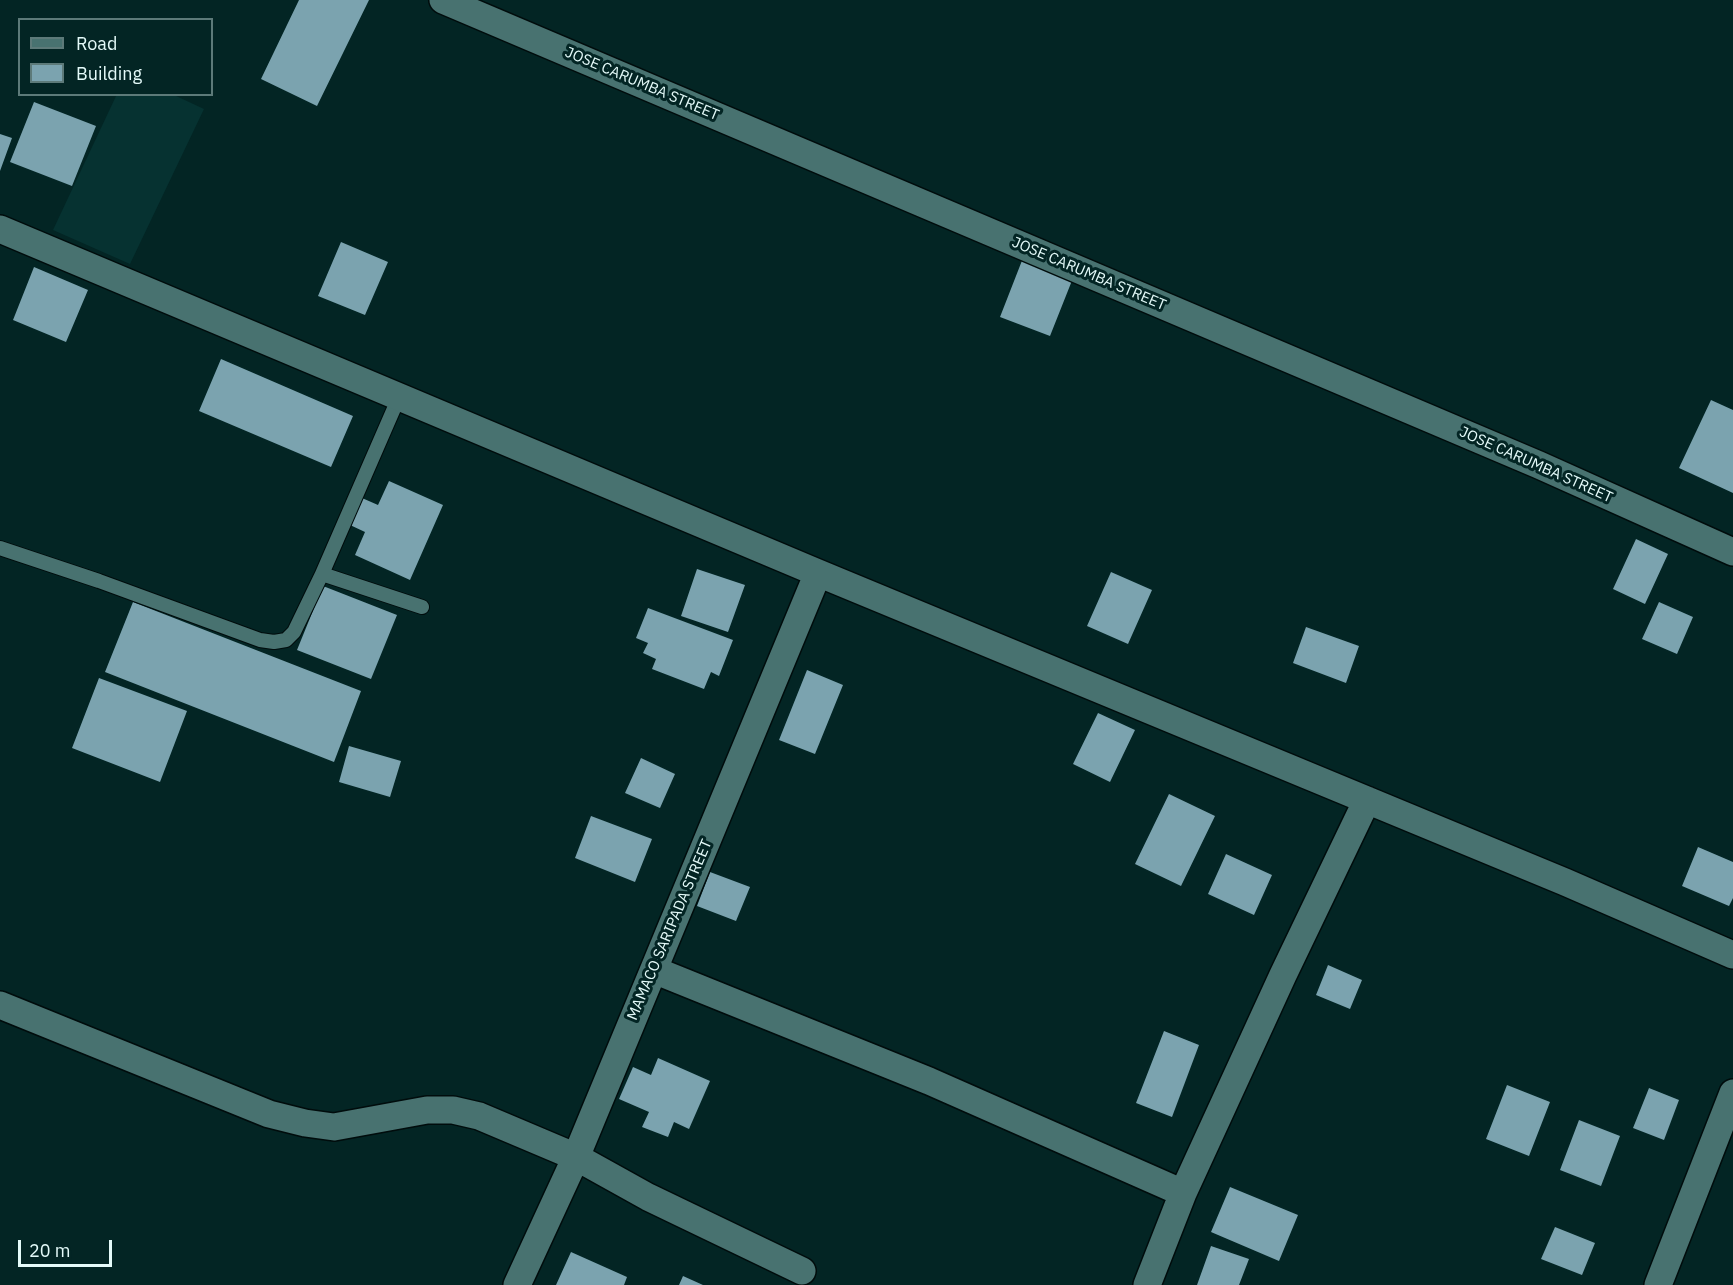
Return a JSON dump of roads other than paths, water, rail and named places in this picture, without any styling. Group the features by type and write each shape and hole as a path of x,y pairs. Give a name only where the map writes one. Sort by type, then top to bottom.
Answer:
{"street":[{"name":"JOSE CARUMBA STREET","path":"443,0 1539,465 1733,552"},
{"path":"0,229 818,573 1565,882 1733,955"},
{"name":"MAMACO SARIPADA STREET","path":"517,1285 576,1157 818,573"},
{"path":"1147,1285 1183,1193 1283,975 1367,800"},
{"path":"654,970 929,1081 1183,1193"},
{"path":"0,1005 269,1114 287,1119 334,1127 427,1110 453,1110 479,1116 576,1157 648,1197 802,1271"},
{"path":"1658,1285 1733,1093"}],"lane":[{"path":"0,548 99,581 260,640 274,642 285,640 294,632 322,574 399,397"},
{"path":"322,574 422,607"}]}
